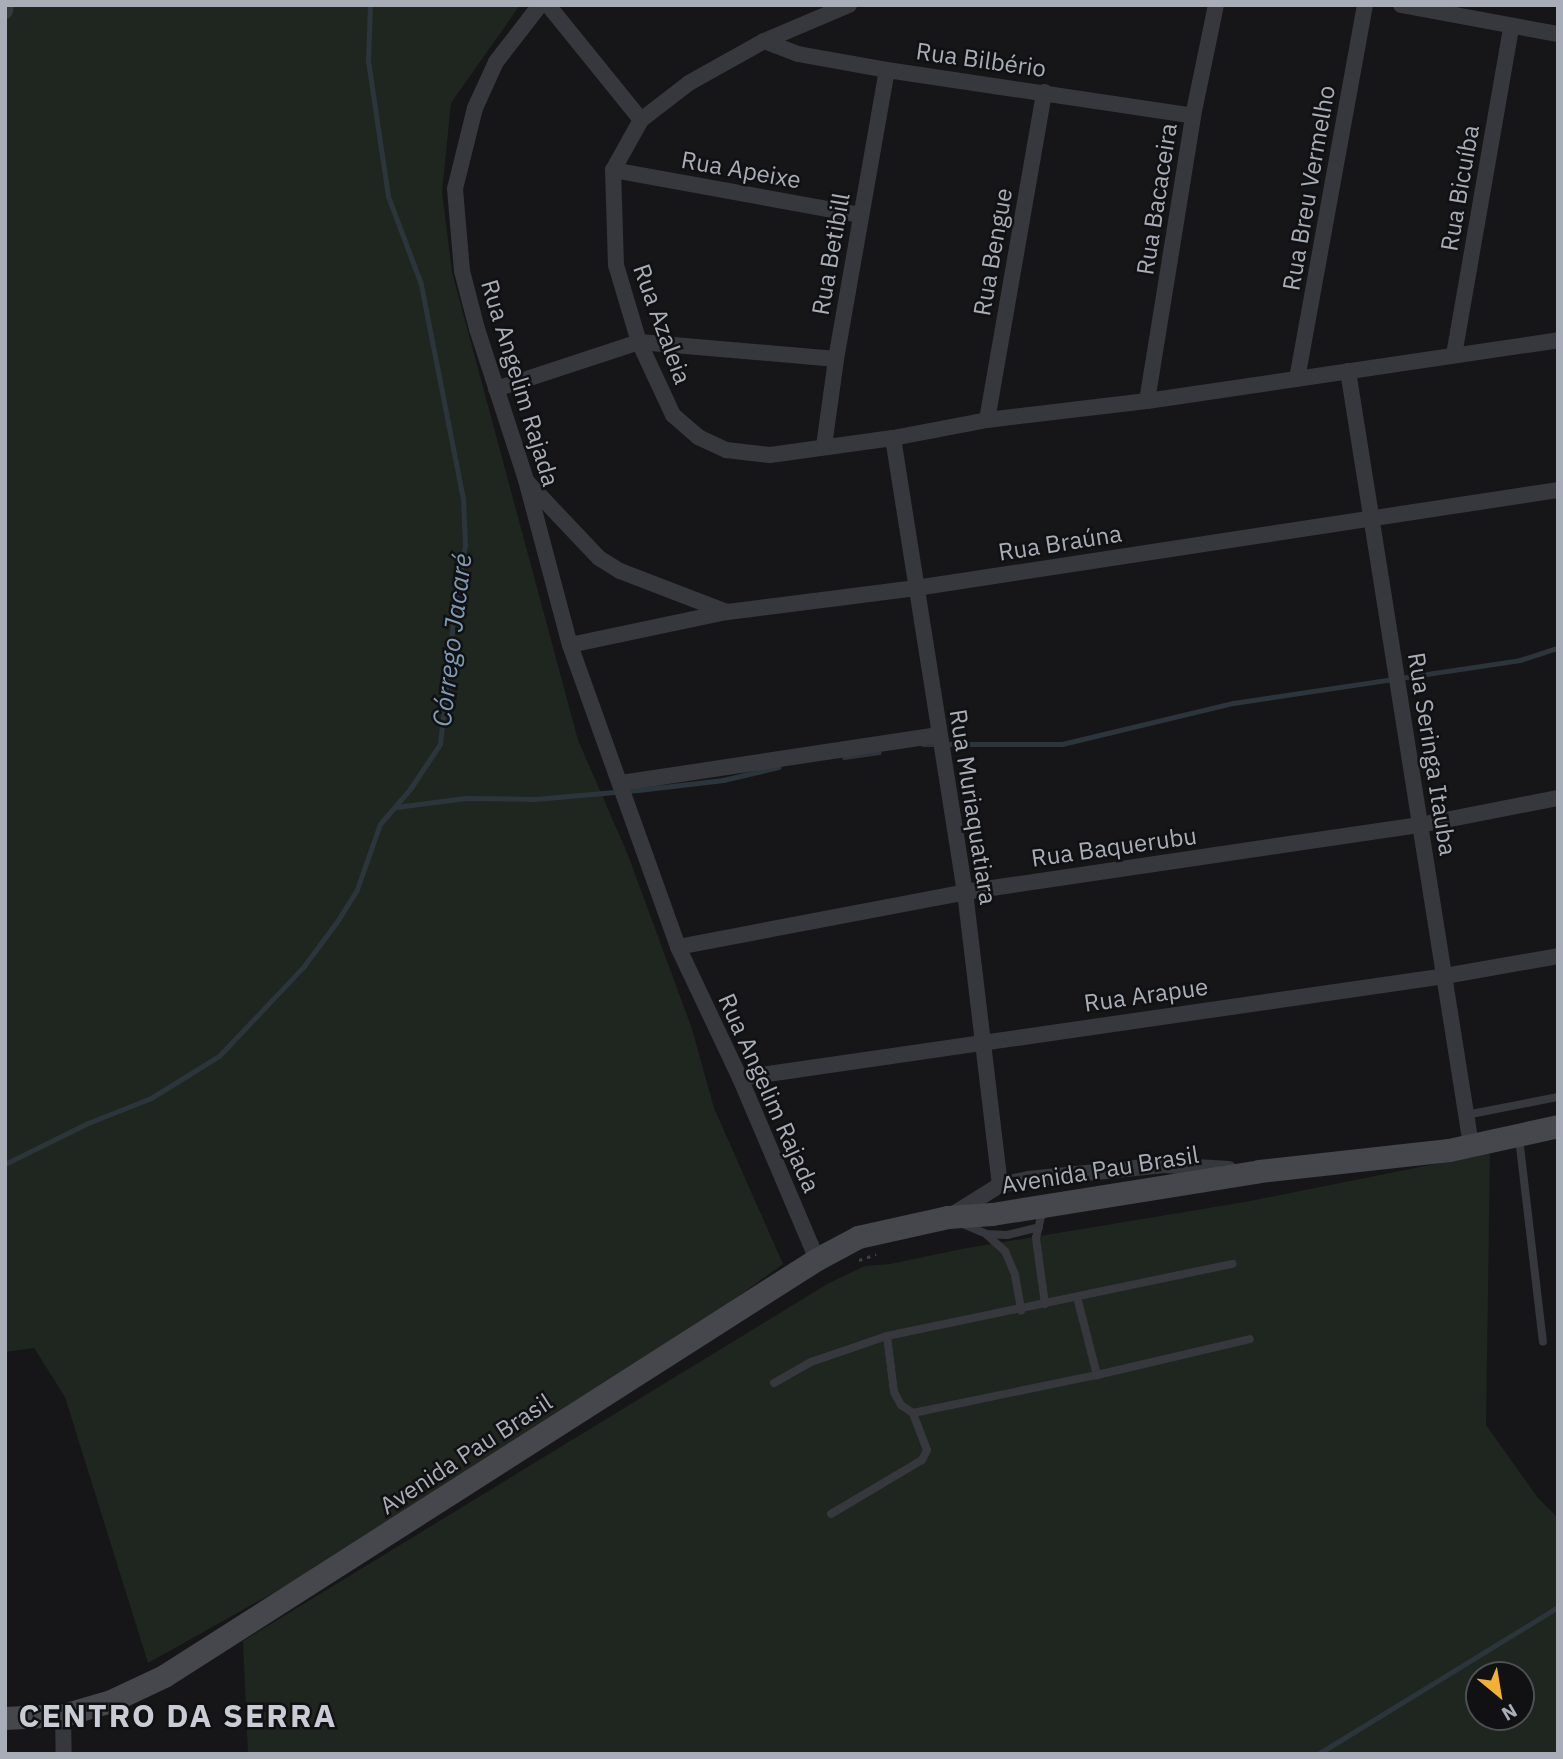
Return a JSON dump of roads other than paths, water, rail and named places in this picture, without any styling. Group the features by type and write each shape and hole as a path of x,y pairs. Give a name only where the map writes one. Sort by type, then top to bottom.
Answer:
{"main road":[{"name":"Avenida Pau Brasil","path":"5,1718 63,1715 111,1701 164,1676 817,1259 858,1237 948,1217 1259,1171 1471,1145 1558,1126"}],"street":[{"path":"5,11 6,5"},
{"name":"Rua Angelim Rajada","path":"540,5 496,62 475,108 455,189 463,271 496,389 526,480 570,645 678,947 740,1078 817,1259"},
{"path":"548,5 641,120"},
{"path":"613,170 641,120 689,83 764,41 849,5"},
{"name":"Rua Bacaceira","path":"1147,401 1193,116 1216,5"},
{"name":"Rua Breu Vermelho","path":"1297,379 1365,5"},
{"path":"1401,5 1511,28 1558,34"},
{"name":"Rua Bicuíba","path":"1454,355 1511,28"},
{"name":"Rua Bilbério","path":"764,41 798,54 887,70 1193,116"},
{"name":"Rua Betibill","path":"824,446 836,359 887,70"},
{"name":"Rua Bengue","path":"987,420 1044,92"},
{"name":"Rua Azaleia","path":"613,170 616,265 639,342 673,415 698,437 726,450 770,455 892,438 987,420 1147,401 1558,340"},
{"name":"Rua Apeixe","path":"613,170 861,215"},
{"path":"496,389 639,342 836,359"},
{"name":"Rua Seringa Itauba","path":"1348,371 1471,1145"},
{"name":"Rua Muriaquatiara","path":"892,438 965,892 1000,1185"},
{"path":"526,480 598,558 620,571 727,612"},
{"name":"Rua Braúna","path":"570,645 727,612 916,588 1558,489"},
{"path":"623,790 939,743"},
{"name":"Rua Baquerubu","path":"678,947 965,892 1420,825 1558,798"},
{"name":"Rua Arapue","path":"740,1078 1445,976 1558,956"},
{"name":"Avenida Pau Brasil","path":"948,1217 974,1198 1000,1185 1041,1177 1153,1166 1259,1171"},
{"path":"63,1715 64,1754"}],"lane":[{"path":"1466,1115 1558,1097"},
{"path":"1519,1135 1543,1342"},
{"path":"1045,1304 1036,1238 1041,1217 1055,1203"},
{"path":"948,1217 986,1234 1006,1251 1015,1275 1021,1310"},
{"path":"986,1234 1007,1235 1039,1227"},
{"path":"774,1383 811,1362 887,1336 1233,1264"},
{"path":"1077,1297 1097,1375"},
{"path":"831,1514 922,1460 927,1450 914,1413 901,1405 894,1392 887,1336"},
{"path":"914,1413 1097,1375 1250,1339"}],"waterway":[{"name":"Córrego Jacaré","path":"5,1164 88,1123 151,1098 219,1056 304,966 338,920 357,889 380,824 410,789 440,744 455,604 465,545 463,499 421,284 388,196 368,61 370,5"},
{"path":"923,744 1062,744 1233,703 1520,660 1558,648"},
{"path":"844,757 879,752"},
{"path":"396,807 465,798 535,799 638,790 723,780 779,767"},
{"path":"1318,1754 1558,1607"}],"district":[{"name":"CENTRO DA SERRA","path":"178,1715"}]}
